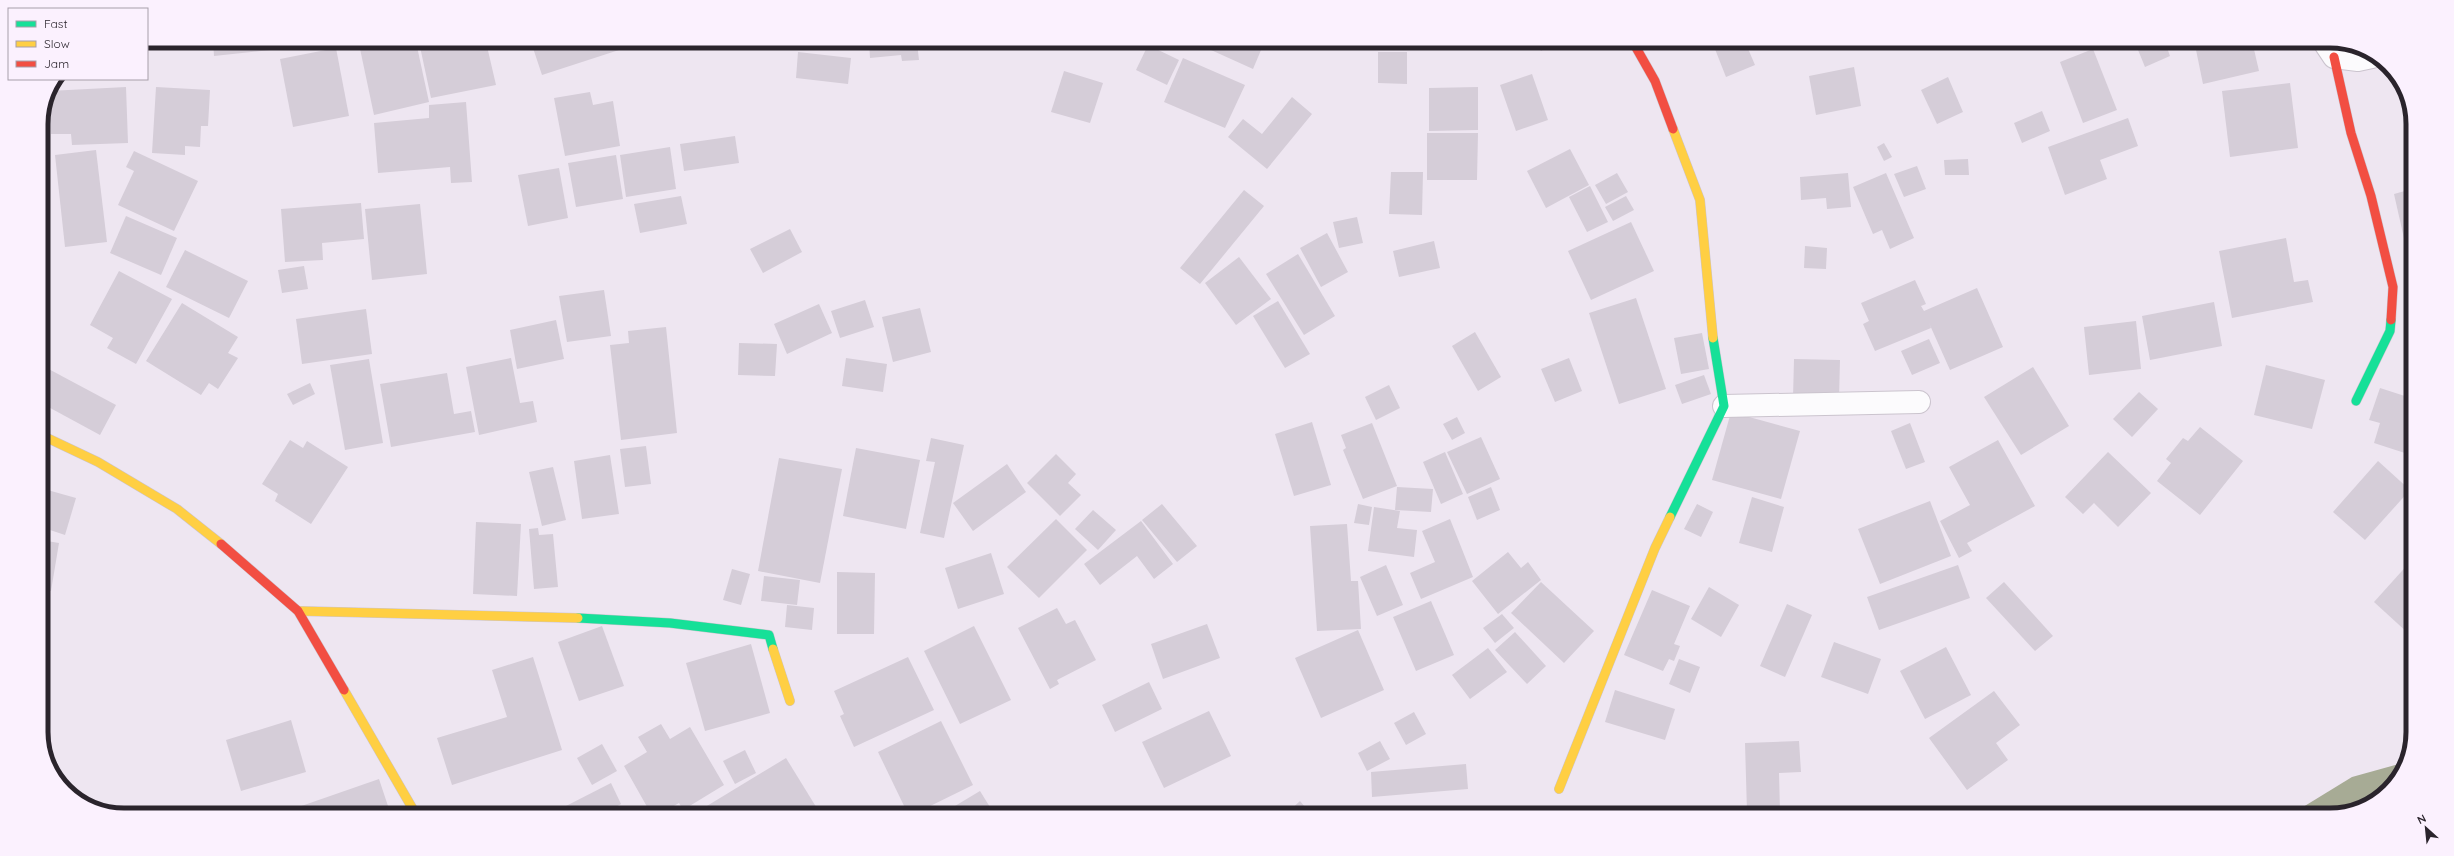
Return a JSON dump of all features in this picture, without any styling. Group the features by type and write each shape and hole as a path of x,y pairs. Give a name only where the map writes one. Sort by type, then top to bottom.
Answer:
{"street":[{"path":"1559,789 1655,548 1724,406 1713,341 1700,200 1655,81 1636,48"},
{"path":"2330,51 2358,60 2367,58"},
{"path":"2330,51 2351,133 2371,196 2393,287 2390,331 2356,401"},
{"path":"1724,406 1919,402"},
{"path":"48,438 98,462 177,509 245,564 298,611 412,808"},
{"path":"298,611 550,616 670,623 730,632 769,635 790,701"}],"shaded area":[{"path":"2399,764 2384,786 2364,800 2345,807 2301,808 2352,777"}],"building":[{"path":"213,48 290,48 214,56"},
{"path":"336,48 349,116 293,127 280,59"},
{"path":"360,48 417,48 429,102 374,115"},
{"path":"420,48 487,48 496,85 431,98"},
{"path":"533,48 618,48 619,50 542,75"},
{"path":"869,48 918,48 919,60 902,61 901,55 870,58"},
{"path":"1147,48 1154,48 1179,60 1167,85 1136,70"},
{"path":"1207,48 1262,48 1253,69"},
{"path":"1715,48 1748,48 1755,65 1726,77"},
{"path":"2137,48 2167,48 2170,56 2145,67"},
{"path":"2196,48 2254,48 2259,71 2203,84"},
{"path":"2093,49 2117,110 2083,123 2060,62"},
{"path":"798,52 851,58 848,84 796,78"},
{"path":"1378,52 1407,52 1407,84 1378,83"},
{"path":"1183,58 1245,85 1225,128 1164,102"},
{"path":"1854,67 1861,106 1816,115 1809,76"},
{"path":"1064,71 1103,83 1090,123 1051,112"},
{"path":"1532,74 1548,120 1516,131 1500,85"},
{"path":"1948,77 1963,112 1937,124 1921,90"},
{"path":"2290,83 2298,148 2230,157 2222,91"},
{"path":"126,87 128,143 72,145 71,134 51,134 50,107 56,91"},
{"path":"156,87 210,90 208,126 201,126 200,147 185,146 185,155 152,153"},
{"path":"1478,87 1478,130 1429,131 1429,88"},
{"path":"590,92 593,105 613,101 620,146 565,156 554,98"},
{"path":"1292,97 1312,114 1267,169 1228,137 1243,119 1262,134"},
{"path":"466,102 472,182 451,183 450,167 378,173 374,123 429,118 429,105"},
{"path":"2042,111 2050,131 2022,143 2014,123"},
{"path":"2128,118 2138,146 2100,160 2107,179 2065,195 2048,147"},
{"path":"1427,133 1478,133 1477,180 1427,180"},
{"path":"735,136 739,163 684,171 680,144"},
{"path":"1884,143 1892,157 1884,161 1877,147"},
{"path":"670,147 676,189 626,197 620,155"},
{"path":"1570,149 1589,185 1546,208 1527,171"},
{"path":"96,150 107,242 65,247 55,155"},
{"path":"134,151 198,181 174,231 118,205 134,171 126,167"},
{"path":"616,155 623,199 576,207 568,163"},
{"path":"1968,159 1969,175 1945,175 1944,160"},
{"path":"1917,166 1926,189 1904,197 1894,174"},
{"path":"559,168 568,218 528,226 518,175"},
{"path":"1391,172 1423,172 1422,215 1389,214"},
{"path":"1617,173 1628,192 1606,204 1595,185"},
{"path":"1848,173 1851,207 1827,209 1826,198 1801,200 1800,177"},
{"path":"1886,173 1914,238 1890,249 1882,230 1873,234 1853,187"},
{"path":"1590,186 1608,222 1587,232 1569,197"},
{"path":"1244,190 1264,206 1200,284 1180,268"},
{"path":"2406,191 2406,247 2394,194"},
{"path":"681,196 687,224 640,233 634,204"},
{"path":"1626,196 1634,210 1613,221 1605,207"},
{"path":"361,203 364,239 322,243 323,260 285,262 281,209"},
{"path":"420,204 427,274 372,280 365,209"},
{"path":"126,216 177,238 161,275 110,253"},
{"path":"1357,217 1363,243 1339,248 1333,222"},
{"path":"1631,222 1654,271 1591,300 1568,251"},
{"path":"790,229 802,252 763,273 750,249"},
{"path":"1327,233 1348,272 1321,287 1300,248"},
{"path":"2286,238 2294,282 2308,280 2313,302 2232,318 2219,251"},
{"path":"1434,241 1440,268 1399,277 1393,251"},
{"path":"1805,246 1827,248 1826,269 1804,268"},
{"path":"185,250 248,281 229,318 166,287"},
{"path":"1298,254 1335,316 1304,335 1266,274"},
{"path":"1239,257 1271,299 1236,325 1205,283"},
{"path":"304,266 308,289 282,293 278,270"},
{"path":"119,271 172,299 136,364 107,348 113,338 90,325"},
{"path":"1915,280 1926,304 1921,306 1924,311 1977,288 2003,347 1950,370 1929,323 1931,328 1875,351 1863,324 1869,321 1861,303"},
{"path":"604,290 611,336 567,342 559,296"},
{"path":"1636,298 1666,389 1619,404 1589,313"},
{"path":"865,300 874,327 840,338 831,311"},
{"path":"1278,301 1310,354 1285,368 1253,316"},
{"path":"2214,302 2222,346 2150,360 2142,316"},
{"path":"182,303 238,337 228,353 238,358 218,389 209,383 201,395 146,361"},
{"path":"819,304 832,333 787,354 774,324"},
{"path":"920,308 931,352 893,362 882,317"},
{"path":"366,309 372,354 302,364 296,319"},
{"path":"556,320 564,359 517,369 510,330"},
{"path":"2136,321 2141,369 2089,375 2084,327"},
{"path":"666,327 677,433 621,440 610,345 629,343 628,331"},
{"path":"1475,332 1501,377 1478,391 1452,346"},
{"path":"1702,333 1709,369 1681,374 1674,338"},
{"path":"1929,339 1940,363 1912,375 1901,351"},
{"path":"739,343 777,344 775,376 738,375"},
{"path":"511,358 520,403 533,401 537,422 479,435 466,367"},
{"path":"846,358 887,364 883,392 842,386"},
{"path":"1569,358 1582,391 1555,402 1541,369"},
{"path":"369,359 383,443 345,450 330,365"},
{"path":"1794,359 1840,360 1839,399 1793,398"},
{"path":"2266,365 2325,380 2312,429 2254,415"},
{"path":"2033,367 2069,426 2021,455 1984,397"},
{"path":"48,369 116,405 100,435 48,407"},
{"path":"447,373 454,414 471,411 475,432 391,447 380,384"},
{"path":"1704,375 1711,394 1682,404 1675,385"},
{"path":"310,383 315,394 293,405 287,394"},
{"path":"1389,385 1400,408 1376,420 1365,397"},
{"path":"2380,388 2406,396 2406,453 2374,443 2380,423 2369,420"},
{"path":"2139,392 2158,409 2132,437 2113,419"},
{"path":"1731,412 1800,431 1781,499 1712,480"},
{"path":"1457,417 1465,433 1452,440 1443,424"},
{"path":"1312,422 1331,485 1294,496 1275,434"},
{"path":"1372,423 1397,486 1363,499 1343,450 1346,448 1341,435"},
{"path":"1910,423 1925,462 1906,469 1891,431"},
{"path":"2200,427 2243,461 2200,515 2157,481 2171,463 2166,459 2183,438 2188,441"},
{"path":"1481,437 1500,479 1467,494 1447,452"},
{"path":"931,438 964,445 944,538 920,533 935,462 926,461"},
{"path":"290,440 303,448 307,441 348,467 311,524 275,501 278,494 262,484"},
{"path":"1998,440 2035,506 1967,543 1972,551 1959,558 1940,521 1970,505 1949,467"},
{"path":"646,446 651,484 625,487 620,449"},
{"path":"856,448 920,460 906,529 843,516"},
{"path":"1445,452 1463,494 1441,504 1423,462"},
{"path":"2108,452 2151,493 2118,527 2094,503 2083,514 2065,497"},
{"path":"1056,454 1076,474 1068,483 1081,495 1060,516 1027,483"},
{"path":"610,455 619,514 582,519 574,461"},
{"path":"779,458 842,469 820,583 758,571"},
{"path":"2378,461 2406,486 2406,494 2365,540 2333,512"},
{"path":"1007,464 1026,492 973,531 953,503"},
{"path":"553,467 566,520 542,526 529,472"},
{"path":"1397,487 1433,489 1431,512 1395,510"},
{"path":"1491,487 1500,510 1477,520 1468,497"},
{"path":"48,490 76,498 65,535 48,529"},
{"path":"1752,497 1784,507 1772,552 1739,543"},
{"path":"1930,501 1951,556 1880,584 1858,529"},
{"path":"1162,504 1197,546 1177,562 1142,520"},
{"path":"1358,504 1372,507 1369,525 1354,523"},
{"path":"1697,504 1713,512 1701,537 1684,529"},
{"path":"1374,507 1400,511 1397,528 1417,530 1414,557 1368,551"},
{"path":"1093,510 1116,530 1098,550 1075,529"},
{"path":"1056,519 1087,550 1039,598 1007,567"},
{"path":"1450,519 1473,577 1421,599 1410,573 1435,562 1422,531"},
{"path":"1141,521 1173,564 1154,579 1137,556 1100,585 1084,564"},
{"path":"476,522 521,524 517,596 473,594"},
{"path":"1347,524 1351,581 1358,581 1361,629 1317,631 1310,526"},
{"path":"538,528 539,535 553,534 558,587 534,589 529,529"},
{"path":"48,541 59,543 51,591 48,590"},
{"path":"1508,552 1521,568 1528,562 1541,580 1498,614 1472,581"},
{"path":"991,553 1004,594 958,609 945,568"},
{"path":"1386,565 1403,605 1377,616 1360,577"},
{"path":"1958,565 1970,598 1879,630 1867,597"},
{"path":"2406,566 2406,631 2374,602"},
{"path":"732,569 750,574 741,605 723,600"},
{"path":"837,572 875,573 874,634 837,634"},
{"path":"764,576 800,580 797,605 761,601"},
{"path":"1541,582 1594,631 1564,663 1511,613"},
{"path":"2004,582 2053,636 2035,651 1986,598"},
{"path":"1709,587 1739,605 1721,637 1691,619"},
{"path":"1652,590 1690,606 1674,644 1680,646 1674,661 1669,659 1663,671 1624,655"},
{"path":"1431,601 1454,655 1416,671 1393,617"},
{"path":"1787,604 1812,615 1785,677 1760,666"},
{"path":"787,605 814,608 812,630 785,627"},
{"path":"1057,608 1066,624 1075,620 1096,660 1057,680 1059,684 1050,689 1018,628"},
{"path":"1502,614 1514,628 1495,643 1483,628"},
{"path":"1207,624 1220,658 1163,679 1151,644"},
{"path":"602,626 624,686 579,701 558,642"},
{"path":"974,626 1011,700 960,724 924,651"},
{"path":"1358,630 1384,690 1321,718 1295,658"},
{"path":"1515,632 1546,666 1527,684 1495,650"},
{"path":"1834,642 1881,659 1868,694 1821,677"},
{"path":"751,644 770,713 705,731 686,663"},
{"path":"1946,647 1971,695 1925,719 1900,671"},
{"path":"1488,648 1507,672 1470,699 1452,675"},
{"path":"533,657 562,750 452,785 437,738 507,717 492,670"},
{"path":"908,657 934,710 854,747 840,716 844,714 834,691"},
{"path":"1679,659 1700,667 1690,693 1669,684"},
{"path":"1149,682 1162,709 1115,732 1102,705"},
{"path":"1615,690 1675,709 1665,740 1605,722"},
{"path":"1994,691 2020,725 1996,743 2008,760 1967,790 1929,738"},
{"path":"1209,711 1231,756 1164,788 1142,742"},
{"path":"1414,712 1426,734 1406,745 1394,723"},
{"path":"291,720 306,772 241,791 226,740"},
{"path":"941,721 973,785 926,808 905,808 878,752"},
{"path":"661,724 670,739 690,727 724,785 686,808 682,808 679,803 670,808 648,808 624,766 647,752 638,737"},
{"path":"1380,741 1390,759 1367,771 1358,753"},
{"path":"1799,741 1801,772 1779,773 1780,808 1747,808 1745,743"},
{"path":"602,744 617,771 592,785 577,758"},
{"path":"745,750 756,773 735,784 723,761"},
{"path":"786,758 817,808 704,808"},
{"path":"1466,764 1468,789 1372,797 1371,772"},
{"path":"379,779 388,806 382,808 296,808"},
{"path":"611,783 621,804 614,808 567,808 566,806"},
{"path":"980,791 991,808 952,808"},
{"path":"1300,801 1306,808 1292,808"}],"traffic: fast":[{"path":"2356,401 2390,331 2391,320"},
{"path":"1670,517 1724,406 1713,338"},
{"path":"578,618 670,623 769,635 773,649"}],"traffic: slow":[{"path":"1673,129 1700,200 1713,338"},
{"path":"48,438 98,462 177,509 221,544"},
{"path":"1559,789 1655,548 1670,517"},
{"path":"298,611 578,618"},
{"path":"773,649 790,701"},
{"path":"344,690 412,808"}],"traffic: jam":[{"path":"1636,48 1655,81 1673,129"},
{"path":"2334,57 2351,133 2371,196 2393,287 2391,320"},
{"path":"221,544 298,611 344,690"}]}
